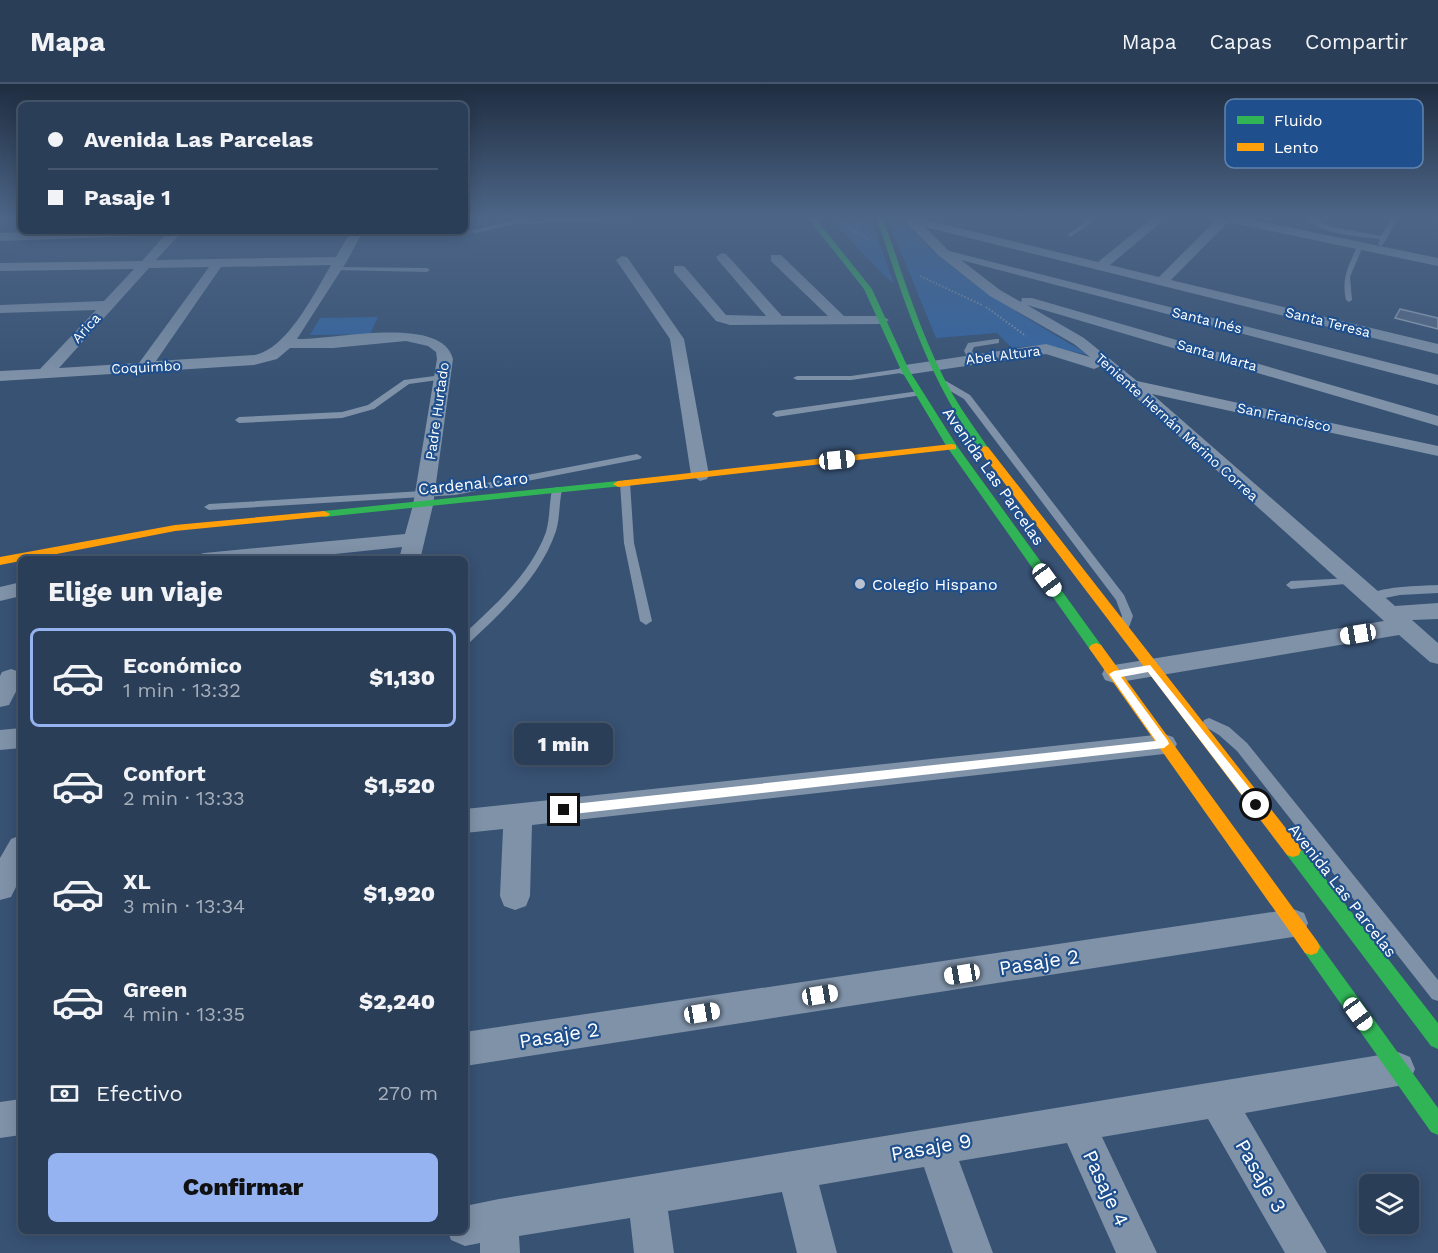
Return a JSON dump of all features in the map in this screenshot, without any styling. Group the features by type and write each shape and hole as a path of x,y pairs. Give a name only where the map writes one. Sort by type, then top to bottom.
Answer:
{"street":[{"name":"Arica","path":"45,373 137,273"},
{"path":"144,367 212,273"},
{"path":"286,343 333,273"},
{"path":"630,273 677,339 700,475"},
{"path":"682,273 721,318 741,321 882,320"},
{"path":"736,273 777,320"},
{"path":"791,273 839,319"},
{"name":"Avenida Las Parcelas","path":"855,273 868,289 905,370 951,447 1438,1125"},
{"name":"Avenida Las Parcelas","path":"900,273 939,382 979,445 1438,1039"},
{"name":"Teniente Hernán Merino Correa","path":"969,273 995,293 1078,341 1130,384 1438,656"},
{"name":"Santa Inés","path":"1022,273 1438,380"},
{"name":"Santa Teresa","path":"1128,273 1438,349"},
{"path":"1162,281 1170,273"},
{"name":"Santa Marta","path":"995,293 1438,421"},
{"path":"0,309 108,305"},
{"path":"0,325 19,308"},
{"name":"Padre Hurtado","path":"286,343 332,343 397,336 422,339 443,350 445,356 424,500 411,550"},
{"name":"Coquimbo","path":"0,376 259,359 274,354 286,343"},
{"name":"Abel Altura","path":"905,370 972,358 1046,349 1088,361 1130,384"},
{"name":"San Francisco","path":"1130,384 1438,451"},
{"name":"Cardenal Caro","path":"26,556 150,532 424,500 557,490 951,447"},
{"path":"277,556 411,550"},
{"name":"Cardenal Caro","path":"0,561 18,558"},
{"path":"0,594 18,590"},
{"path":"1114,674 1435,614"},
{"path":"0,741 18,738"},
{"path":"468,821 1164,744"},
{"path":"514,896 518,815"},
{"path":"0,887 18,854"},
{"name":"Pasaje 2","path":"468,1049 1293,923"},
{"name":"Pasaje 9","path":"488,1233 646,1195 1398,1069"},
{"name":"Pasaje 3","path":"1216,1098 1306,1253"},
{"path":"0,1120 18,1117"},
{"name":"Pasaje 4","path":"1076,1122 1137,1253"},
{"path":"935,1146 973,1253"},
{"path":"796,1170 817,1253"},
{"path":"646,1195 654,1253"}],"lane":[{"path":"1346,273 1344,284 1349,300"},
{"path":"972,358 968,351 970,345 996,341"},
{"path":"797,378 851,378 905,370"},
{"path":"239,420 342,415 371,407 407,382 442,377"},
{"path":"939,382 967,397 1120,598 1128,611 1127,622 1121,631"},
{"path":"776,414 919,393"},
{"path":"209,507 424,500 637,457"},
{"path":"625,483 629,543 646,621"},
{"path":"468,636 514,590 546,544 552,528 552,507 557,490"},
{"path":"1291,585 1352,581"},
{"path":"1370,597 1400,591 1438,589"},
{"path":"1186,714 1224,731 1242,747 1438,993"}],"path":[{"path":"918,273 919,275 982,305"}],"shaded area":[{"path":"882,273 890,273 894,284"},
{"path":"909,273 960,273 1009,307 1089,355 1042,345 1012,348 997,333 936,338"},
{"path":"378,317 370,334 310,335 320,318"}],"building":[{"path":"1400,309 1438,318 1438,329 1395,318"}],"traffic: fast":[{"path":"855,273 868,289 905,370 952,447 1096,648"},
{"path":"899,273 934,366 948,394 984,449"},
{"path":"324,514 618,484"},
{"path":"1293,850 1438,1039"},
{"path":"1311,947 1438,1125"}],"traffic: slow":[{"path":"618,484 952,447"},
{"path":"984,449 1293,850"},
{"path":"27,556 175,528 324,514"},
{"path":"0,561 18,558"},
{"path":"1096,648 1311,947"}],"place":[{"name":"Colegio Hispano","path":"860,584"}],"route":[{"path":"564,810 1164,744 1114,674 1150,668 1256,805"}]}
